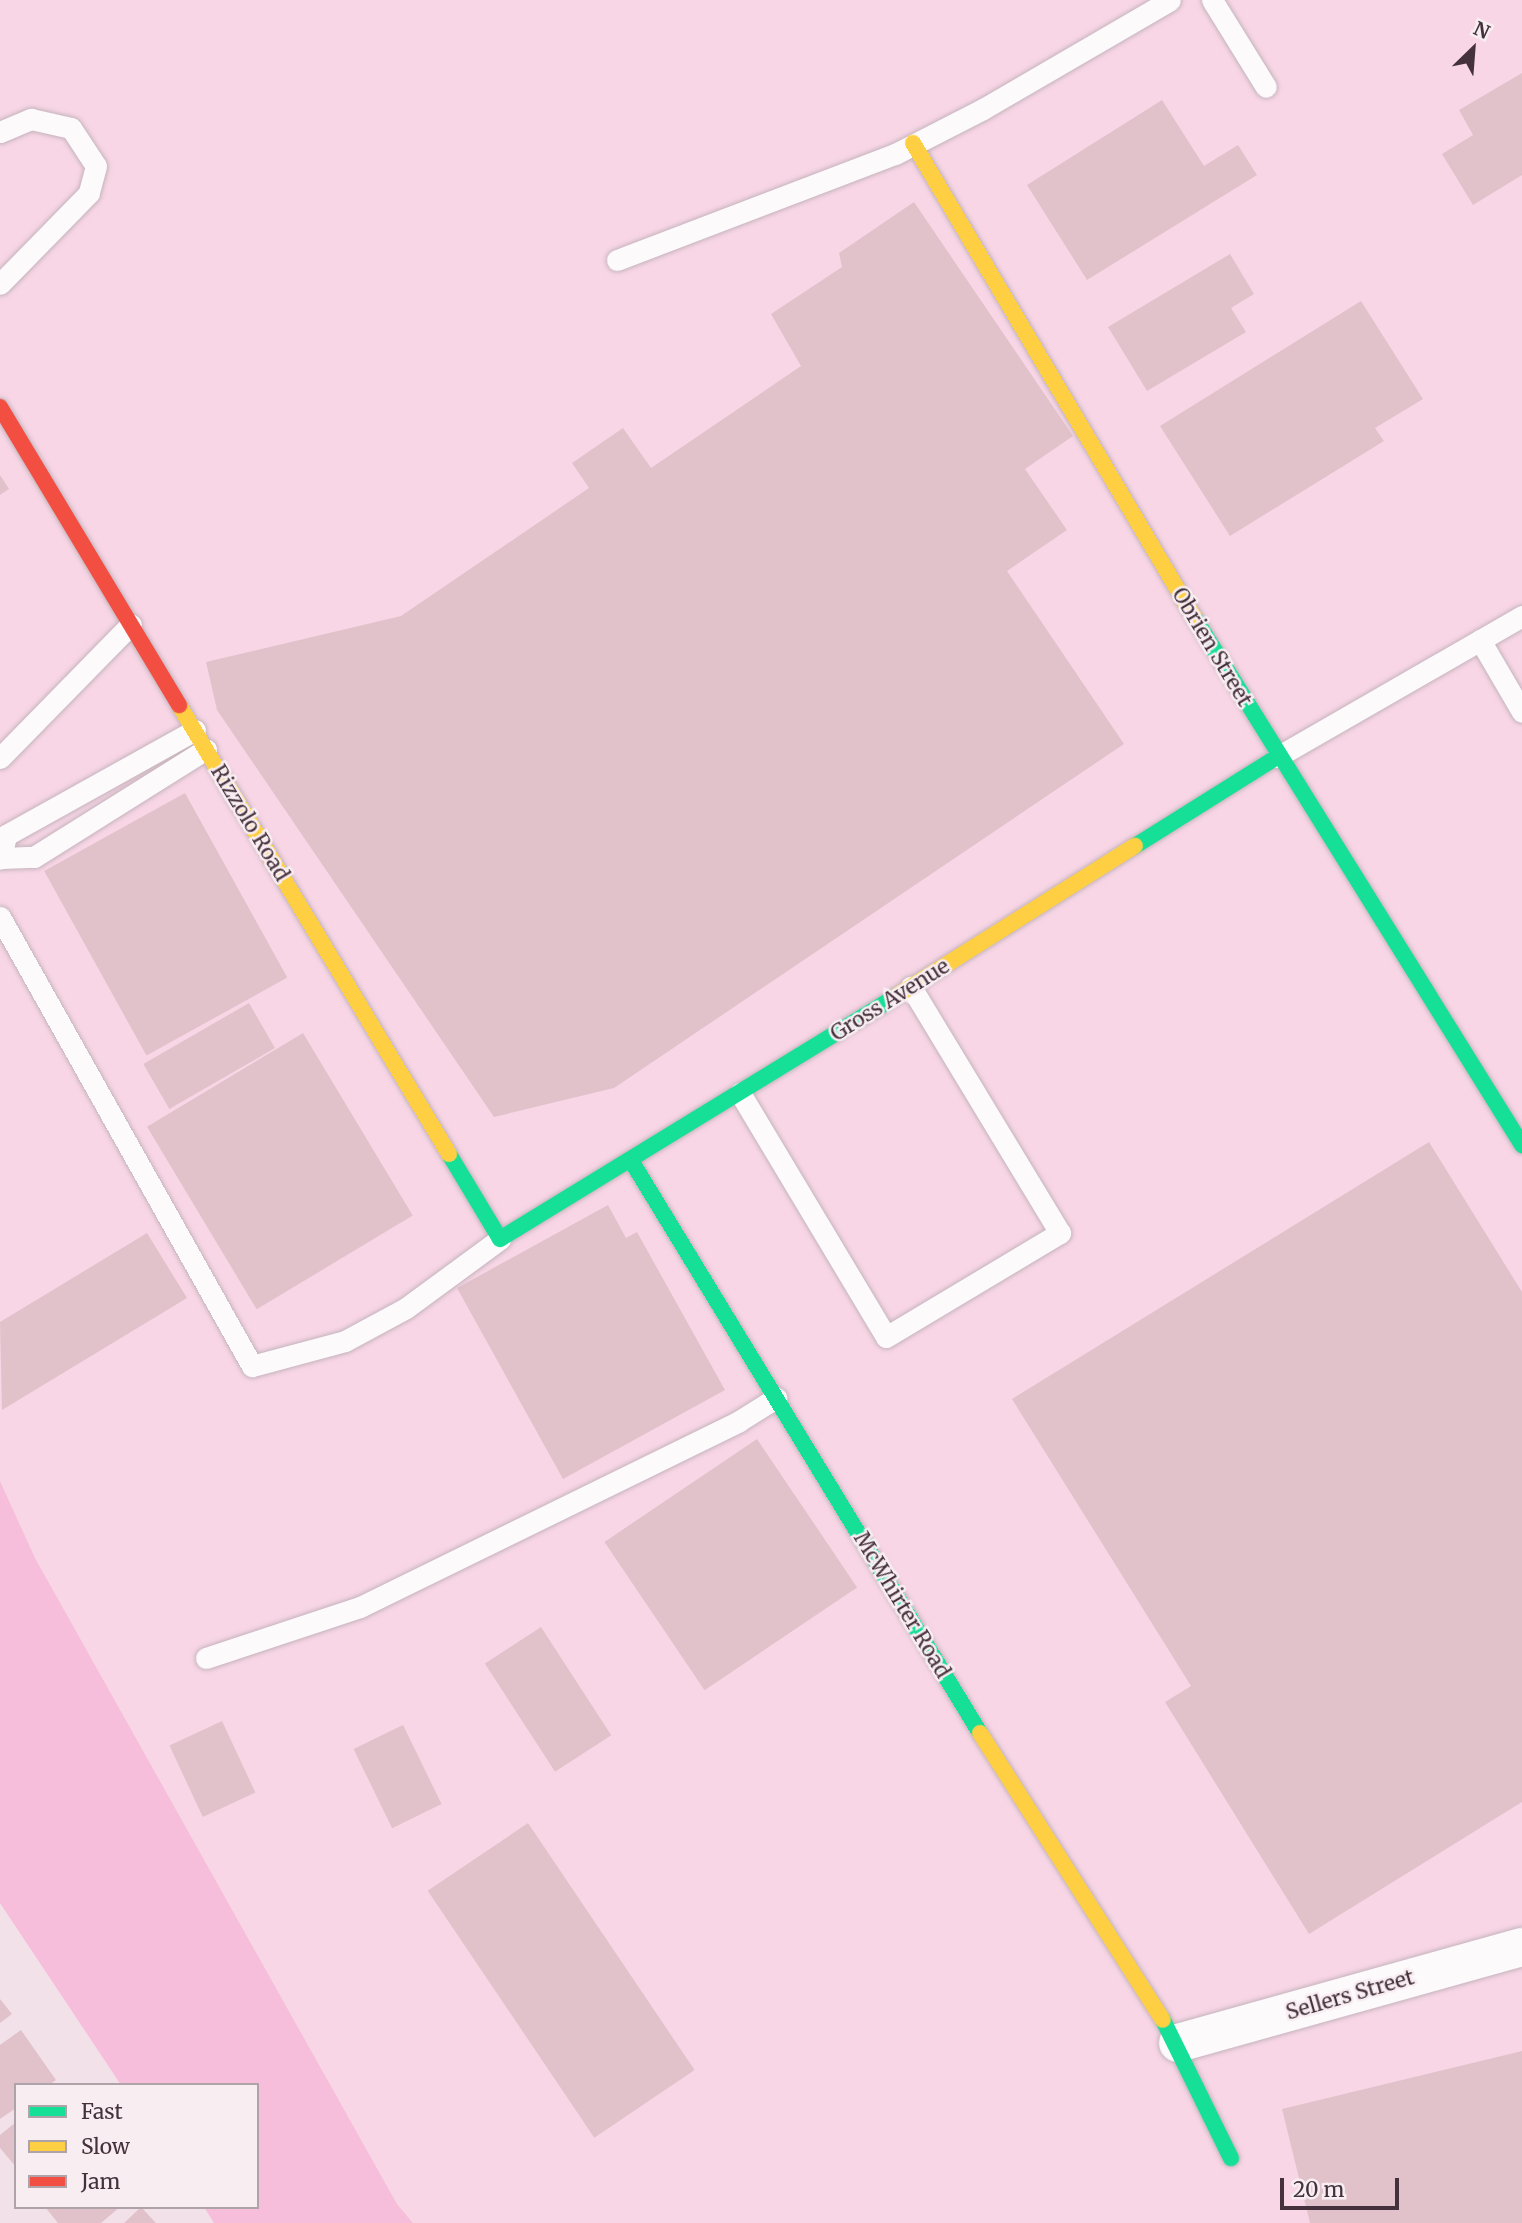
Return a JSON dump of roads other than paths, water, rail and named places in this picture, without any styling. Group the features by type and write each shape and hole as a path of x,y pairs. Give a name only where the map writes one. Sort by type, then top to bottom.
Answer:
{"street":[{"name":"Obrien Street","path":"912,143 1277,757 1522,1145"},
{"name":"Rizzolo Road","path":"0,407 500,1239"},
{"name":"Gross Avenue","path":"500,1239 632,1162 1277,757"},
{"name":"McWhirter Road","path":"632,1162 1002,1769 1178,2043 1231,2158"},
{"name":"Sellers Street","path":"1178,2043 1522,1947"}],"lane":[{"path":"617,260 912,143 983,109 1170,0"},
{"path":"1212,0 1266,87"},
{"path":"0,132 31,119 71,128 96,166 89,194 0,284"},
{"path":"1277,757 1522,616"},
{"path":"0,758 131,624"},
{"path":"1480,640 1522,712"},
{"path":"195,730 6,835 1,862 34,857 206,749"},
{"path":"0,917 252,1366 345,1341 405,1308 500,1239"},
{"path":"740,1093 886,1337 1060,1233 911,987"},
{"path":"206,1658 360,1607 739,1421 776,1398"}]}
